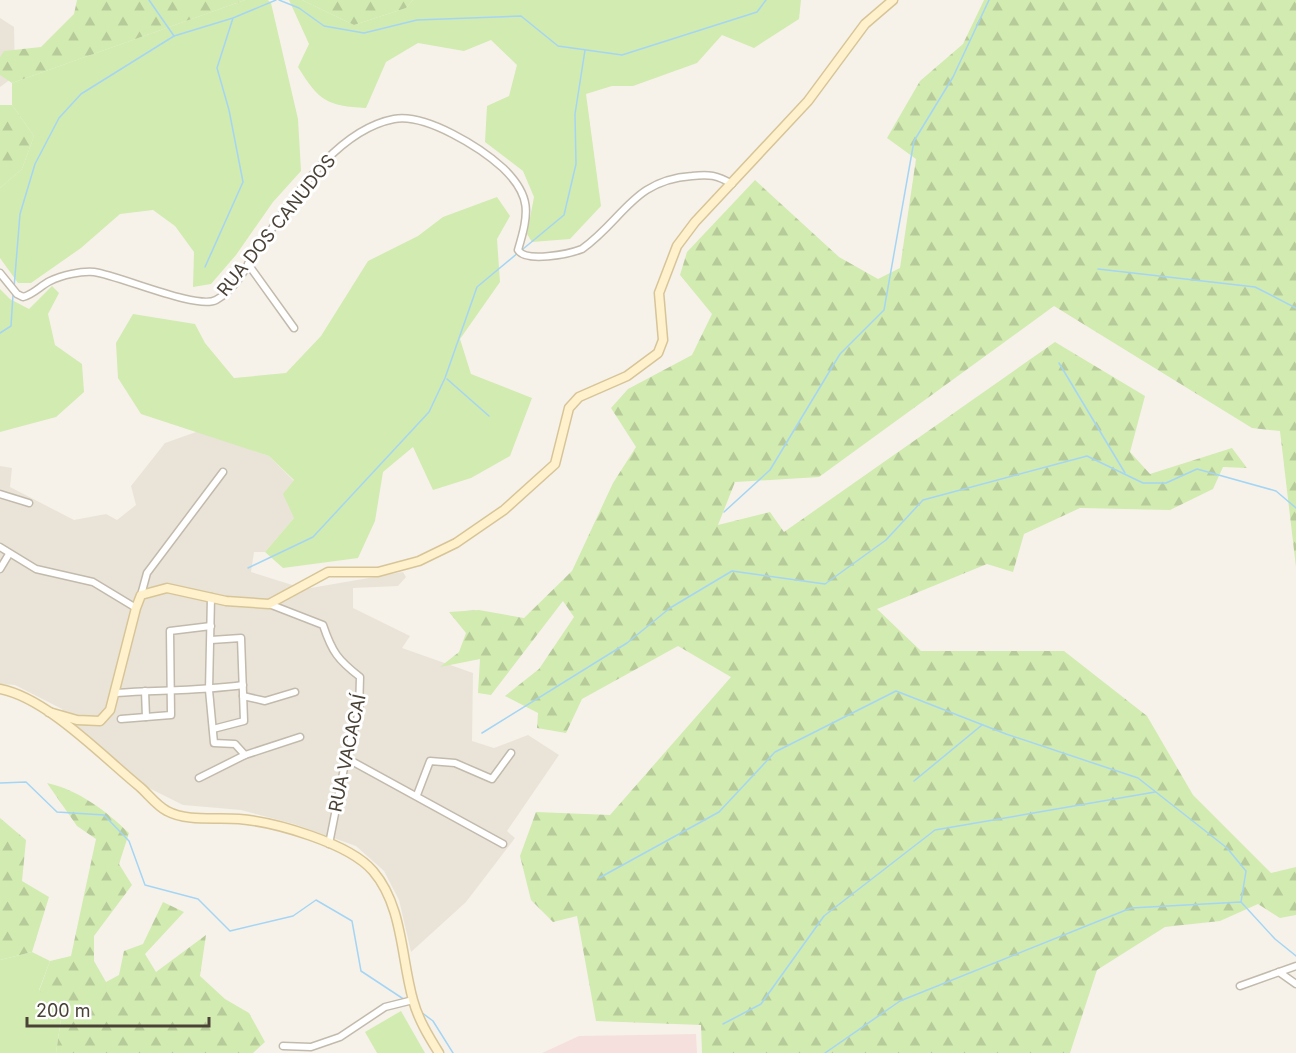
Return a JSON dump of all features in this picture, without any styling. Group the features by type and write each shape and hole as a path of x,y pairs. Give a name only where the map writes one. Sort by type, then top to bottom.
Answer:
{"street":[{"path":"141,595 167,588 211,597 268,604 328,572 378,572 419,561 456,543 504,510 555,464 569,408 579,397 627,376 658,353 663,340 659,292 677,246 695,222 808,101 865,24 893,0"},
{"name":"RUA DOS CANUDOS","path":"0,273 17,294 23,297 50,281 74,274 93,272 203,303 216,300 229,289 283,213 326,160 340,146 394,119 405,119 454,135 480,148 513,178 524,194 525,227 518,250 528,257 570,254 582,249 645,189 663,180 711,174 732,184"},
{"path":"248,264 294,328"},
{"path":"50,712 77,720 100,721 110,710 147,573 223,472"},
{"path":"0,494 29,503"},
{"path":"0,547 36,569 93,582 136,608"},
{"path":"0,568 9,554"},
{"path":"211,597 209,690 214,744 235,744 245,755"},
{"name":"RUA VACACAÍ","path":"268,604 323,625 332,650 340,661 360,677 359,712 346,758 329,844"},
{"path":"122,719 171,715 170,632 211,626"},
{"path":"211,639 241,638 244,721 213,729"},
{"path":"116,693 171,689 209,690 243,685"},
{"path":"0,689 20,693 50,712 167,811 261,823 329,844 353,854 364,862 384,887 392,904 414,1003 439,1053"},
{"path":"145,691 146,717"},
{"path":"243,696 265,701 295,692"},
{"path":"200,778 245,755 300,737"},
{"path":"417,795 430,761 455,763 492,779 511,753"},
{"path":"346,758 503,844"},
{"path":"1240,986 1296,966"},
{"path":"1279,972 1296,984"},
{"path":"283,1046 311,1047 340,1037 385,1007 414,1003"}],"shaded area":[{"path":"0,18 14,27 15,76 0,87"},
{"path":"199,431 269,456 294,481 294,518 265,552 254,552 251,572 305,589 403,572 406,577 398,586 353,588 353,608 410,636 402,648 473,673 472,741 494,748 528,735 559,755 507,831 515,838 466,902 411,952 399,900 384,871 356,846 294,824 241,810 183,805 149,788 67,722 62,709 15,685 0,684 0,466 12,468 10,487 74,520 106,514 117,520 136,505 131,486 165,443"},
{"path":"696,1034 697,1053 542,1053 579,1036"}],"green space":[{"path":"77,0 245,0 12,83 0,75 0,57 4,51 41,47 74,14"},
{"path":"245,0 268,0 271,3 298,119 301,171 273,202 236,255 211,284 193,287 194,252 175,226 153,210 120,214 81,248 31,283 18,283 0,258 0,188 22,169 34,136 12,105 12,83"},
{"path":"289,0 302,0 354,25 406,8 413,0 801,0 799,19 754,48 722,35 697,63 633,86 612,86 586,94 601,206 570,239 532,242 527,234 534,197 523,171 485,142 487,106 509,96 517,65 491,40 464,51 418,43 386,62 366,108 342,106 325,100 318,94 298,67 309,44"},
{"path":"302,0 413,0 406,8 354,25"},
{"path":"984,0 1296,0 1296,567 1280,431 1252,428 1054,306 819,477 735,482 718,525 770,512 784,532 1055,342 1145,396 1130,452 1150,474 1232,448 1247,468 1223,467 1213,489 1170,510 1080,508 1024,534 1013,572 987,564 877,609 921,651 1064,651 1147,716 1193,795 1271,873 1296,867 1296,915 1280,918 1258,904 1220,921 1165,927 1097,970 1070,1053 702,1053 701,1025 596,1021 577,916 553,922 531,900 520,856 536,812 610,815 731,677 678,646 582,699 566,733 537,728 538,713 505,696 539,669 574,617 563,601 491,695 478,693 480,659 440,667 459,652 466,633 449,612 479,610 524,618 572,571 613,483 636,447 611,408 628,389 692,355 712,314 680,275 687,252 755,180 839,257 878,279 900,268 916,159 887,138 920,81 963,44"},
{"path":"0,105 12,105 34,136 22,169 0,188"},
{"path":"497,197 510,216 497,239 500,282 460,339 471,374 532,398 510,456 471,478 433,490 413,447 383,472 375,521 358,558 283,568 265,552 294,518 283,494 294,480 269,456 141,414 118,378 116,343 133,314 195,324 205,343 234,378 286,373 321,336 368,261 418,236 443,217"},
{"path":"52,286 59,293 48,314 55,345 82,364 84,392 56,417 0,432 0,289 10,299 29,309"},
{"path":"47,783 59,786 91,802 129,833 119,864 132,885 94,936 94,961 106,982 119,975 124,951 143,944 163,902 184,912 145,954 156,972 206,935 200,976 225,999 249,1013 265,1042 253,1053 56,1053 63,1006 39,991 50,961 71,956 96,839 77,826"},
{"path":"0,818 26,840 22,881 49,897 32,952 0,960"},
{"path":"32,952 50,961 39,990 63,1005 56,1053 0,1053 0,960"},
{"path":"401,1011 425,1053 377,1053 365,1032"}],"waterway":[{"path":"149,0 174,36"},
{"path":"14,288 20,214 35,164 59,118 81,94 174,36 233,18 276,0"},
{"path":"279,0 299,8 324,26 364,33 417,20 521,16 558,46 622,55 757,12 766,0"},
{"path":"724,512 770,470 840,354 884,310 914,141 953,77 989,0"},
{"path":"205,267 243,182 229,110 217,68 233,18"},
{"path":"523,249 564,215 576,164 575,114 585,50"},
{"path":"248,568 313,537 429,412 445,378 477,287 519,252"},
{"path":"1098,269 1255,287 1296,308"},
{"path":"0,333 11,326 13,295"},
{"path":"1059,363 1125,473"},
{"path":"447,379 489,416"},
{"path":"482,733 627,643 670,608 732,571 825,584 886,540 923,500 1087,456 1143,483 1166,483 1197,469 1276,491 1296,508"},
{"path":"599,878 719,812 775,752 896,691 1006,734 1138,778 1227,848 1246,871 1241,902"},
{"path":"914,781 982,725"},
{"path":"0,783 26,782 57,812 104,815 129,841 145,885 198,899 230,931 293,916 316,900 352,921 361,971 405,1000"},
{"path":"723,1024 761,1004 824,916 935,830 1155,792"},
{"path":"825,1053 900,1001 1131,908 1241,902 1275,939 1296,956"},
{"path":"421,1012 433,1021 453,1053"}]}
